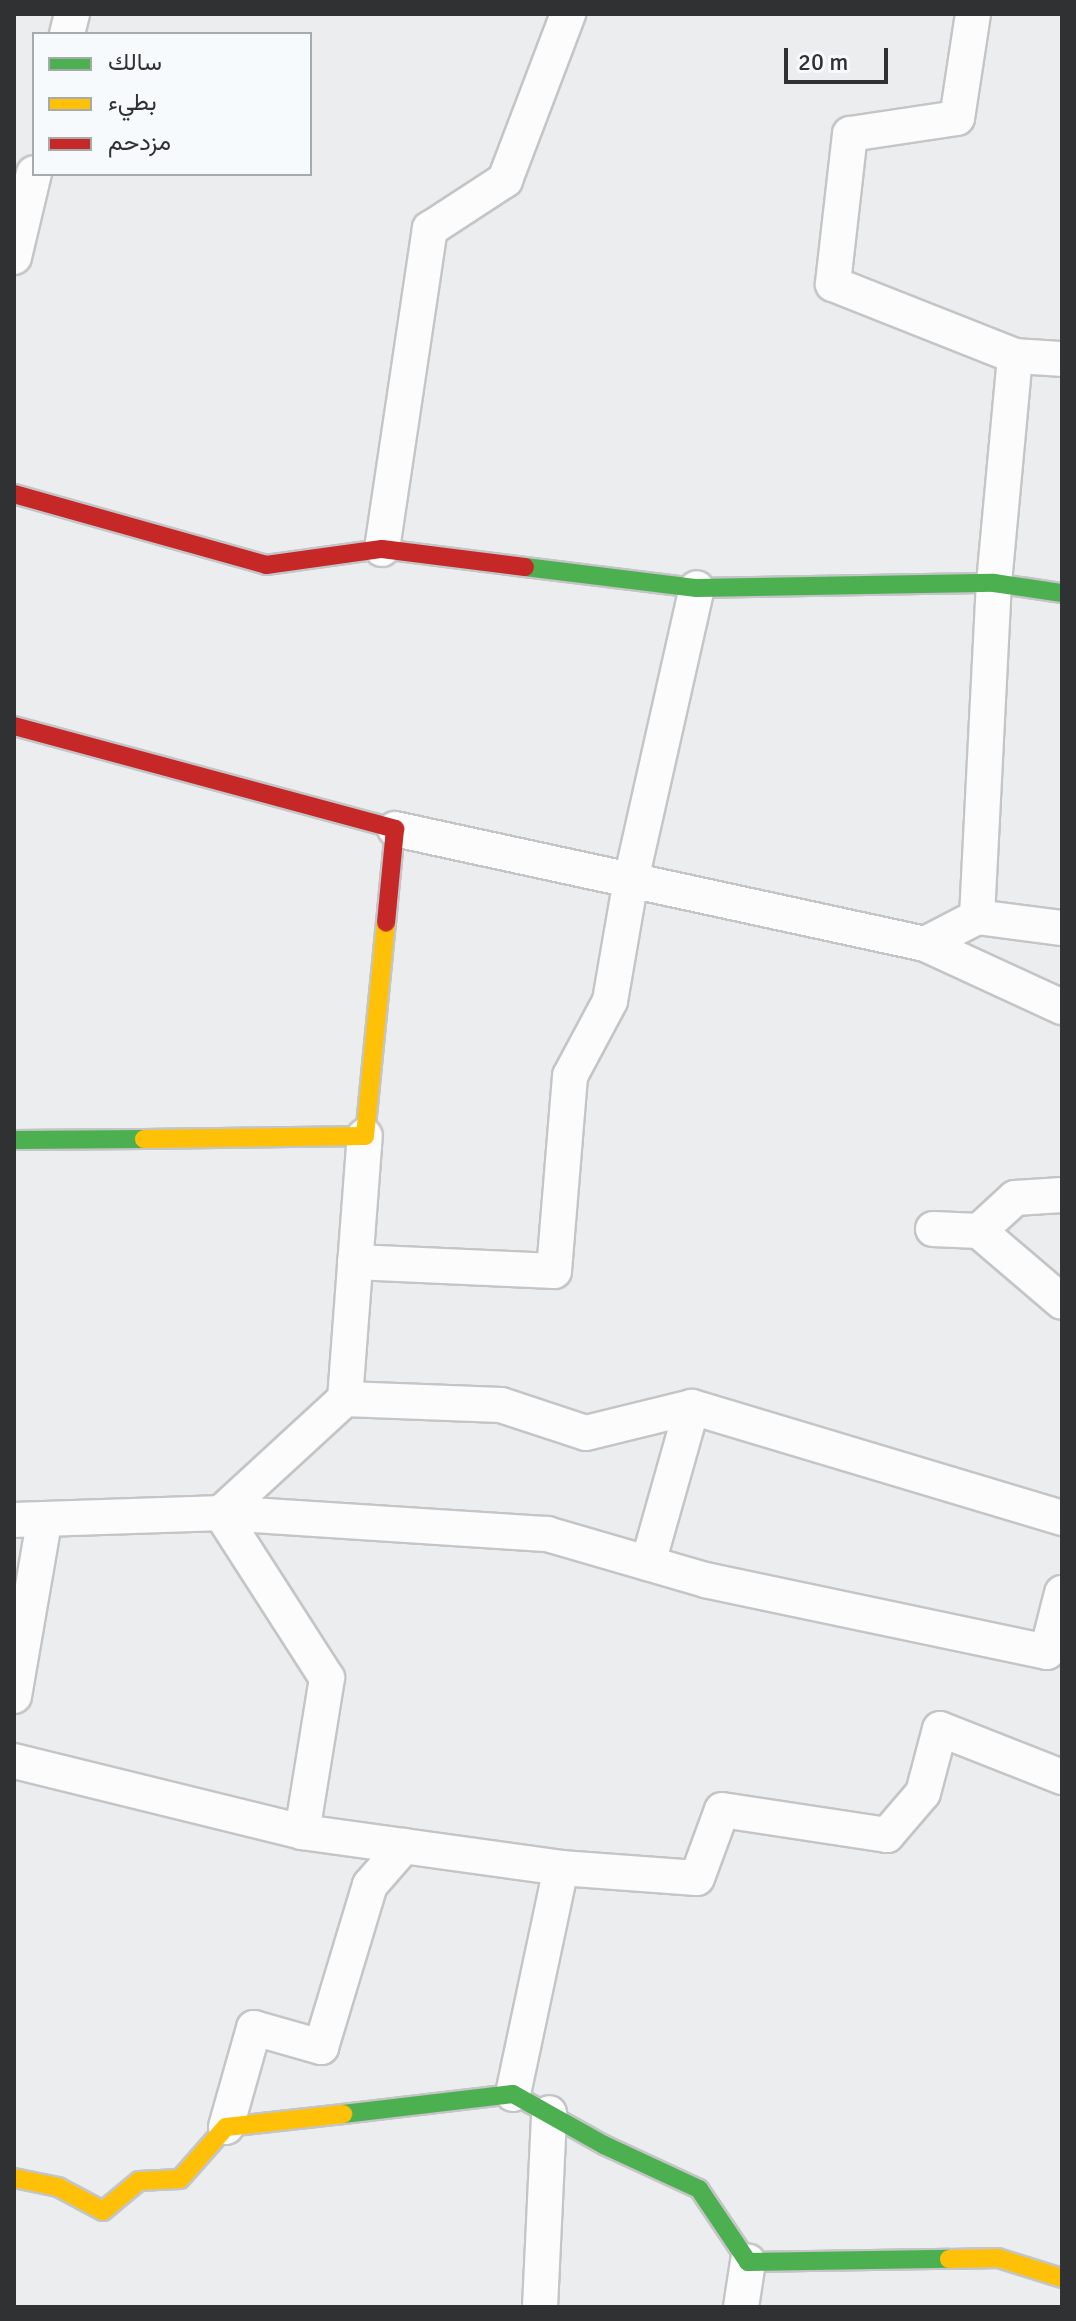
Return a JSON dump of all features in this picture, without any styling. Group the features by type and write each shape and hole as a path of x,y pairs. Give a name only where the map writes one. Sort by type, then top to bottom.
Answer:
{"street":[{"path":"382,549 430,229 505,180 568,14"},
{"path":"973,14 957,118 850,134 833,284 1015,356 1062,359"},
{"path":"14,257 33,176"},
{"path":"977,917 994,583 1015,356"},
{"path":"14,494 266,565 382,549 697,588 994,583 1062,593"},
{"path":"355,1262 554,1271 570,1076 610,1001 631,880 697,588"},
{"path":"14,726 395,829 925,944 1062,1007"},
{"path":"221,1513 345,1399 365,1136 395,829"},
{"path":"925,944 977,917 1062,928"},
{"path":"14,1140 365,1136"},
{"path":"979,1231 1015,1198 1062,1195"},
{"path":"933,1229 979,1231 1062,1302"},
{"path":"345,1399 501,1405 586,1433 692,1407 1062,1518"},
{"path":"648,1563 692,1407"},
{"path":"221,1513 327,1678 302,1832"},
{"path":"14,1696 29,1521 221,1513 547,1534 648,1563 1047,1652 1062,1593"},
{"path":"14,1761 302,1832 561,1868 697,1878 722,1810 887,1835 923,1793 940,1729 1062,1777"},
{"path":"14,2178 58,2187 103,2211 139,2181 180,2179 226,2127 254,2028 321,2047 370,1885 404,1846"},
{"path":"513,2094 561,1868"},
{"path":"226,2127 513,2094 699,2189 748,2262 741,2307"},
{"path":"540,2307 549,2113"},
{"path":"748,2262 998,2258 1062,2278"}],"traffic: fast":[{"path":"525,567 697,588 994,583 1062,593"},
{"path":"14,1140 144,1139"},
{"path":"343,2114 513,2094 604,2145 699,2189 748,2262 949,2259"}],"traffic: slow":[{"path":"144,1139 365,1136 386,923"},
{"path":"14,2178 58,2187 103,2211 139,2181 180,2179 226,2127 343,2114"},
{"path":"949,2259 998,2258 1062,2278"}],"traffic: jam":[{"path":"14,494 266,565 382,549 525,567"},
{"path":"14,726 395,829 386,923"}]}
